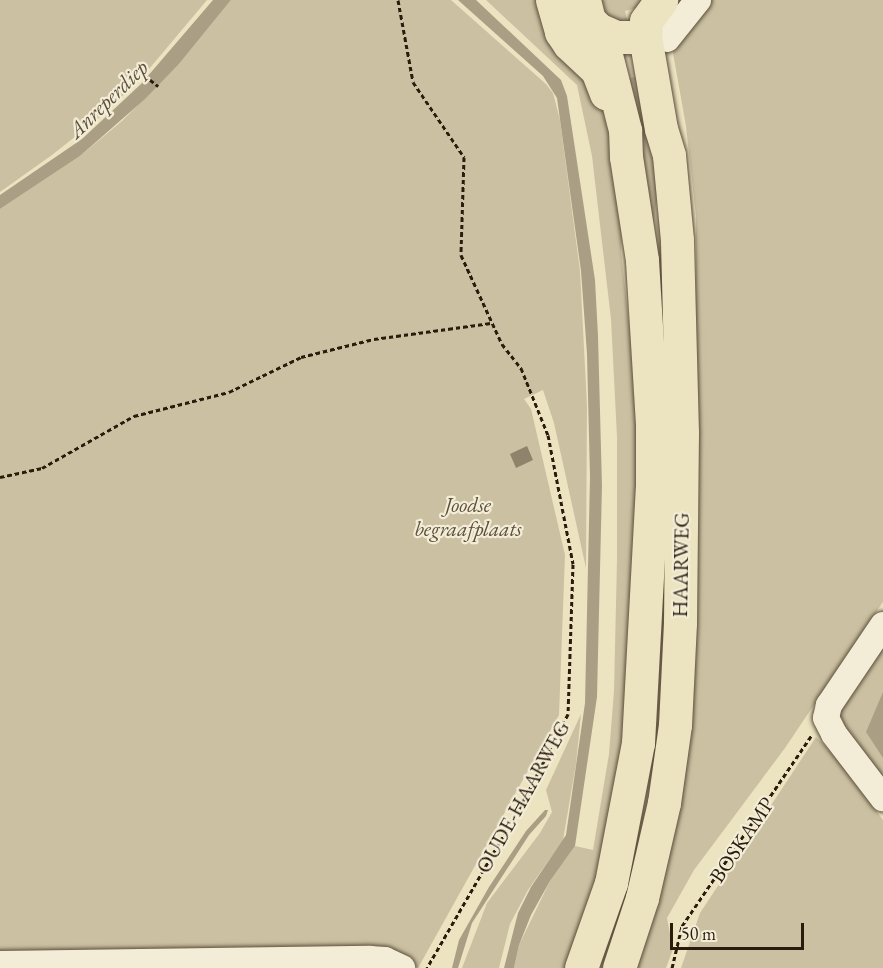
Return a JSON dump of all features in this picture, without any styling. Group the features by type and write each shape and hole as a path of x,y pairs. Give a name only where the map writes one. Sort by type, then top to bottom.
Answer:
{"main road":[{"path":"552,0 561,32 569,44 594,53 618,53 655,33 668,19 677,0"},
{"path":"568,0 572,17 594,53"},
{"path":"584,0 589,20 604,33 624,39 655,33"},
{"name":"HAARWEG","path":"619,968 642,898 664,803 675,725 682,516 682,350 677,240 655,33"},
{"name":"HAARWEG","path":"581,968 611,883 622,836 638,743 644,656 652,424 642,260 626,157 597,70 594,53"}],"street":[{"path":"655,33 698,0"},
{"path":"883,625 829,705 826,718 834,734 883,798"},
{"path":"0,964 370,959 385,960 402,968"}],"path":[{"name":"OUDE-HAARWEG","path":"398,0 413,82 464,157 460,255 502,344 521,368 548,435 573,564 568,714 525,798 426,968"},
{"path":"144,75 158,86"},
{"path":"0,477 42,468 134,416 229,392 302,357 374,339 491,323"},
{"name":"BOSKAMP","path":"672,968 682,926 826,718"}],"green space":[{"path":"0,0 207,0 144,75 105,113 0,192"},
{"name":"Joodse begraafplaats","path":"231,0 451,0 546,84 553,93 560,120 580,271 587,406 586,568 554,423 543,390 524,399 531,409 565,555 559,715 418,968 388,949 0,953 0,209 80,156 122,121 179,64"},
{"path":"486,0 547,0 596,87 612,138 622,224 621,251 640,413 622,792 571,968 514,968 519,945 550,881 575,846 593,850 609,754 614,691 617,560 617,437 611,319 592,156 577,85"},
{"path":"597,0 646,0 636,8 625,11 628,24 608,19"},
{"path":"710,0 883,0 883,602 785,748 694,870 667,918 673,949 666,968 634,968 663,863 696,272 696,216 686,126 673,53 675,45"},
{"path":"645,75 660,178 652,232 621,80"},
{"path":"883,641 883,787 831,716"},
{"path":"581,714 576,764 563,840 528,890 510,924 499,968 462,968 487,903 540,833 552,812 546,790"},
{"path":"816,737 841,762 883,820 883,968 681,968 700,913"}],"shaded area":[{"path":"213,0 231,0 179,64 145,99 80,156 0,209 0,195 82,139 141,84"},
{"path":"458,0 476,0 561,80 567,96 595,280 602,486 597,697 575,846 550,881 531,915 519,945 514,968 504,968 518,913 531,887 566,835 585,703 590,477 587,354 581,271 557,98 543,76"},
{"path":"883,692 883,758 866,732"},
{"path":"545,810 548,810 546,816 529,835 472,923 458,968 452,968 459,940 489,887 526,831"}],"building":[{"path":"527,446 533,460 516,468 510,454"}],"water label":[{"name":"Anreperdiep","path":"108,99"}]}
